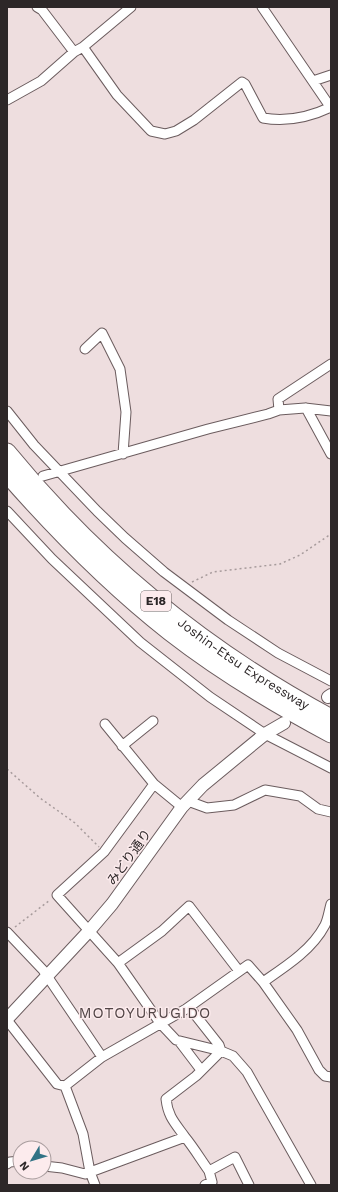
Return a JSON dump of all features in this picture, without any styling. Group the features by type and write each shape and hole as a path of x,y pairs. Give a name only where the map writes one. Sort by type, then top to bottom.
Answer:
{"highway":[{"name":"Joshin-Etsu Expressway","path":"7,452 41,492 102,554 178,620 257,675 331,718"},
{"name":"Joshin-Etsu Expressway","path":"7,474 37,508 94,567 170,632 208,660 249,687 331,734"}],"street":[{"path":"37,7 42,10 74,52"},
{"path":"7,100 41,81 74,52 131,7"},
{"path":"82,47 117,95 151,131 165,134 176,131 194,120 242,82 245,84 263,118 291,120 331,108 265,8"},
{"path":"313,81 331,75"},
{"path":"85,350 102,333 120,369 126,412 123,454"},
{"path":"279,410 278,399 331,364"},
{"path":"306,408 331,454"},
{"path":"43,476 279,410 306,408 331,411"},
{"path":"7,411 34,445 125,538 184,587 228,620 278,653 331,681"},
{"path":"7,511 52,559 140,642 210,697 265,734 331,768"},
{"path":"122,746 153,721"},
{"name":"みどり通り","path":"7,1020 112,904 185,804 203,785 265,734 284,723"},
{"path":"105,724 154,784 185,804 207,808 234,805 265,790 300,796 318,808 331,812"},
{"path":"154,784 136,806 104,852 57,896 118,963 160,1023 176,1040 221,1051 233,1056 246,1072 311,1185"},
{"path":"263,982 287,965 320,934 326,923 331,904"},
{"path":"118,963 162,931 189,906 239,971"},
{"path":"7,932 43,970 102,1057"},
{"path":"65,1086 102,1057 189,1007 248,964 263,982 297,1030 319,1070 325,1076 331,1076"},
{"path":"189,1007 219,1045 221,1051"},
{"path":"7,1020 56,1084 65,1086"},
{"path":"179,1041 201,1070"},
{"path":"205,1185 212,1182 209,1171 172,1121 167,1109 166,1099 221,1051"},
{"path":"65,1086 84,1134 90,1172 95,1185"},
{"path":"52,1167 85,1174 185,1137"},
{"path":"209,1171 234,1157 249,1185"}],"path":[{"path":"184,587 196,579 214,572 280,564 300,555 331,534"},
{"path":"7,769 40,798 75,823 104,852"},
{"path":"7,932 57,896"}],"district":[{"name":"MOTOYURUGIDO","path":"145,1013"}]}
